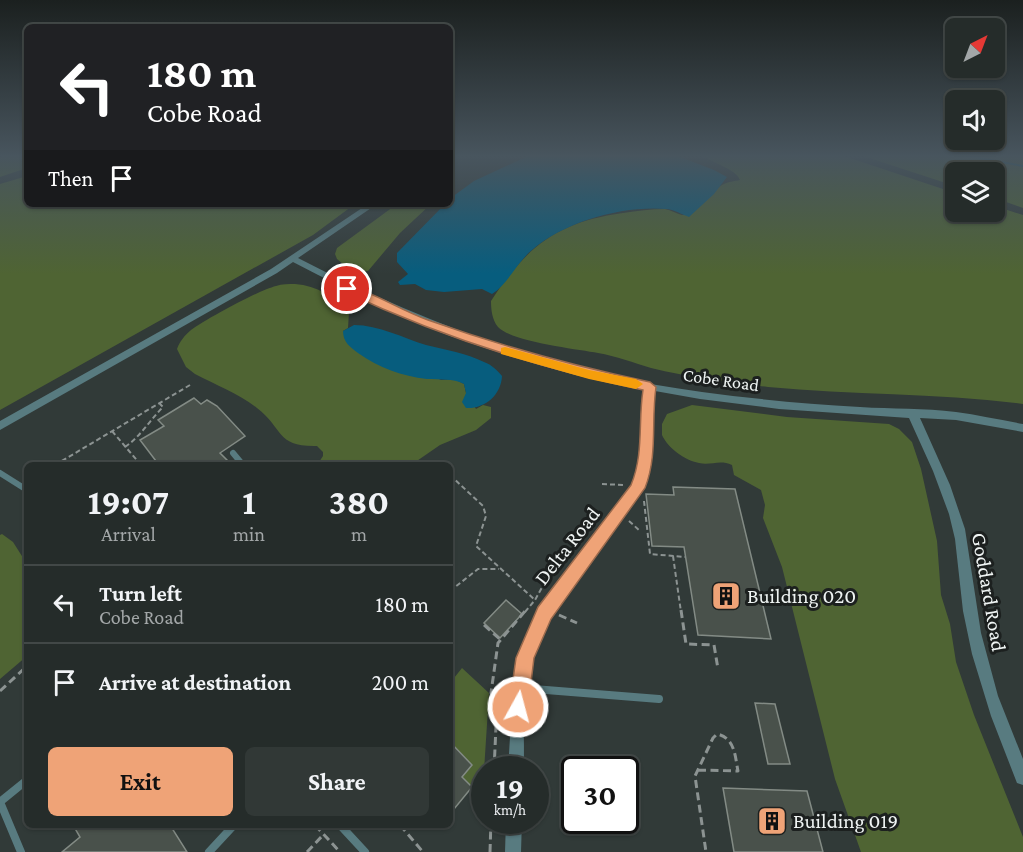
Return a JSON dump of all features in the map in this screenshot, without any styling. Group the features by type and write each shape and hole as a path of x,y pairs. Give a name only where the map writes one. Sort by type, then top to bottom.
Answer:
{"street":[{"path":"0,426 292,259 369,207"},
{"name":"Cobe Road","path":"292,259 365,298 444,332 557,366 650,387 759,403 955,416 1023,428"},
{"name":"Delta Road","path":"517,756 519,688 525,658 544,613 637,488 645,469 648,449 646,412 650,387"},
{"name":"Goddard Road","path":"913,414 951,502 959,531 970,612 986,683 1001,727 1023,777"},
{"path":"513,852 514,834"}],"lane":[{"path":"233,453 240,462"},
{"path":"0,473 24,488"},
{"path":"519,688 660,699"},
{"path":"21,852 0,802 24,782"},
{"path":"209,852 231,828"},
{"path":"343,828 365,852"}],"path":[{"path":"60,462 190,385"},
{"path":"125,447 134,441 145,424 163,407 160,403"},
{"path":"112,431 138,462"},
{"path":"453,478 483,506 486,516 476,546 498,569 535,600"},
{"path":"602,484 629,485"},
{"path":"643,495 650,554 685,557"},
{"path":"629,521 640,531"},
{"path":"673,556 686,644 714,645 718,669"},
{"path":"453,589 478,568 498,569"},
{"path":"495,756 497,705 492,693 498,644 535,600 545,582"},
{"path":"557,614 577,623"},
{"path":"484,625 501,640"},
{"path":"0,691 24,669"},
{"path":"698,770 738,771 732,745 724,734 717,734 712,738 698,770 695,777 706,852"},
{"path":"318,828 340,852"},
{"path":"403,828 423,852"},
{"path":"307,852 324,834"},
{"path":"490,852 491,834"}],"green space":[{"path":"0,195 24,195 24,207 351,207 313,235 0,410"},
{"path":"711,195 945,195 945,222 1005,222 1005,209 1023,215 1023,404 960,398 800,390 724,382 651,368 605,354 530,341 505,332 496,324 491,301 504,282 531,251 562,230 600,217 634,212 660,209 682,215 692,212"},
{"path":"1005,195 1023,195 1023,208 1005,202"},
{"path":"393,207 428,207 400,233 368,271 354,273 337,259 335,254 337,248"},
{"path":"286,284 311,287 337,301 349,312 348,328 343,331 441,380 454,379 464,384 466,393 476,409 483,405 491,407 491,418 476,430 440,445 415,462 319,462 323,452 317,446 304,446 287,440 257,408 186,367 177,349 191,330 220,312 257,293"},
{"path":"692,405 787,417 889,424 899,429 912,442 921,469 937,541 941,595 950,624 956,662 974,715 1023,837 1023,852 861,852 835,779 782,567 763,518 765,505 761,490 734,475 732,465 699,463 682,456 672,449 662,435 662,424 667,414"},
{"path":"2,534 13,542 24,559 24,659 0,679 0,535"},
{"path":"462,668 489,693 485,756 471,756 471,765 453,745 453,679"},
{"path":"471,765 471,786 462,777"}],"water":[{"path":"713,195 689,217 667,209 650,208 614,213 578,223 532,250 503,285 492,294 482,289 444,292 426,290 415,284 400,285 398,282 408,274 397,262 397,253 442,207 453,207 453,196"},
{"path":"354,325 382,329 426,345 477,359 492,366 502,376 499,389 491,400 473,408 466,408 462,402 466,393 464,384 451,380 409,376 382,367 358,353 348,344 343,335 343,331"}],"building":[{"path":"194,398 201,404 207,400 217,406 245,436 220,453 229,462 157,462 140,440 164,426 158,420"},
{"name":"Building 020","path":"673,487 735,489 771,639 698,635 684,547 652,546 646,494 674,495"},
{"path":"506,600 522,614 500,638 484,623"},
{"path":"755,703 775,704 790,764 768,764"},
{"path":"453,745 471,764 462,777 471,788 453,810"},
{"name":"Building 019","path":"723,788 807,791 823,852 734,852"},
{"path":"75,828 172,828 187,852 62,852 80,837"}],"slow traffic":[{"path":"505,351 636,384"}],"place":[{"name":"Building 020","path":"726,596"},
{"name":"Building 019","path":"772,821"}],"route":[{"path":"347,289 444,332 589,374 650,387 646,412 648,449 645,469 637,488 622,511 544,613 525,658 518,707"}]}
